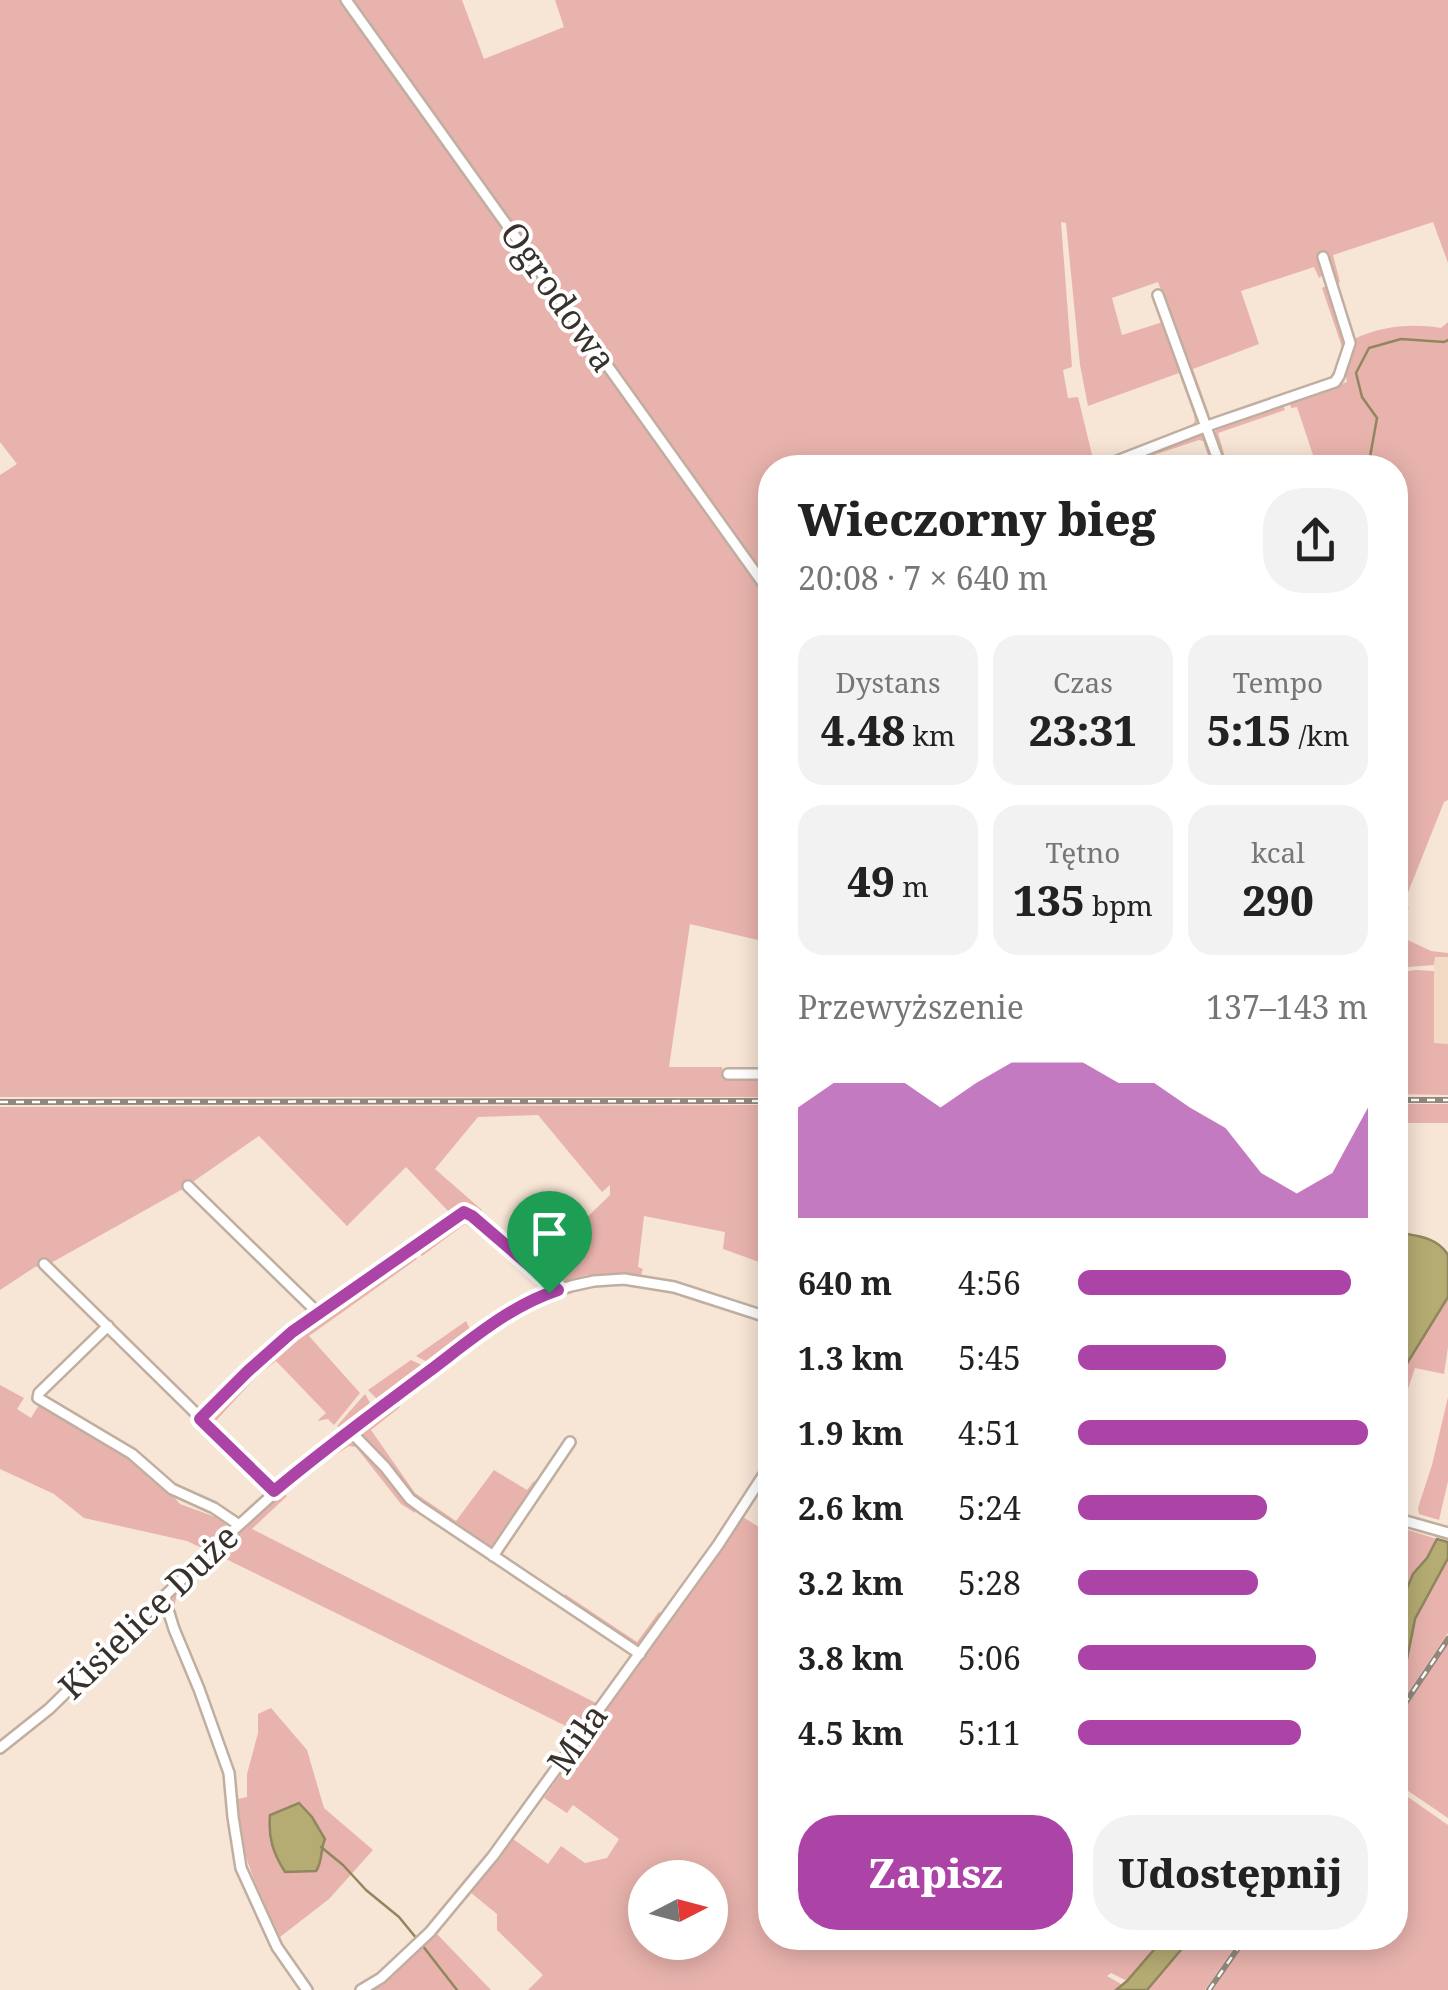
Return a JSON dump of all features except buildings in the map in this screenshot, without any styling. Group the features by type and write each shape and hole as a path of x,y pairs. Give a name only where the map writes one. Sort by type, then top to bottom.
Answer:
{"street":[{"name":"Ogrodowa","path":"346,0 758,577"},
{"path":"1132,455 1335,382 1350,342 1323,257"},
{"path":"1158,295 1217,455"},
{"path":"728,1074 758,1074"},
{"path":"188,1186 318,1313"},
{"path":"200,1419 260,1360 318,1313 464,1212 558,1290"},
{"path":"44,1264 274,1491"},
{"name":"Kisielice Duże","path":"0,1748 50,1708 274,1491 349,1430 530,1301 579,1284 609,1280 646,1282 687,1290 758,1314"},
{"path":"108,1326 38,1393 38,1398 132,1454 172,1489 239,1524"},
{"path":"349,1430 385,1466 410,1500 640,1654"},
{"path":"493,1556 570,1442"},
{"name":"Miła","path":"361,1990 381,1978 430,1932 493,1856 758,1483"},
{"path":"1408,1522 1448,1533"},
{"path":"164,1597 230,1773 242,1868 278,1947 307,1990"}],"shaded area":[{"path":"0,0 340,0 758,587 758,940 690,924 669,1067 722,1067 723,1079 758,1079 758,1097 0,1097 0,475 17,464 0,442"},
{"path":"350,0 462,0 484,59 564,27 555,0 1448,0 1448,263 1433,222 1333,255 1340,282 1335,284 1324,274 1319,278 1314,267 1241,291 1259,344 1193,369 1209,414 1206,416 1158,282 1112,298 1122,335 1163,322 1199,420 1191,427 1194,415 1179,373 1088,406 1080,365 1066,223 1061,222 1072,367 1063,370 1068,398 1078,397 1092,455 758,455 758,568"},
{"path":"1326,286 1346,341 1339,364 1342,347 1322,288"},
{"path":"1448,322 1448,800 1408,892 1408,455 1313,455 1297,407 1291,408 1290,402 1347,382 1345,371 1354,339 1386,328 1441,328"},
{"path":"1283,405 1285,410 1218,433 1224,455 1221,455 1214,437 1216,429"},
{"path":"1202,434 1214,455 1208,455 1199,440 1145,455"},
{"path":"1408,940 1431,951 1448,953 1448,957 1435,957 1434,965 1408,967"},
{"path":"1434,957 1448,957 1448,1044 1434,1044"},
{"path":"1408,971 1434,971 1434,1043 1448,1044 1448,1095 1408,1094"},
{"path":"1408,1104 1448,1104 1448,1123 1408,1123"},
{"path":"758,1105 758,1262 723,1249 725,1232 644,1216 638,1267 643,1269 641,1275 588,1275 559,1282 553,1279 541,1262 610,1195 610,1185 602,1192 538,1115 478,1117 435,1169 482,1210 477,1215 466,1209 437,1221 449,1212 406,1167 347,1226 259,1136 181,1190 51,1263 35,1267 0,1290 0,1107"},
{"path":"462,1220 473,1222 500,1244 496,1248 465,1224 422,1256 417,1249"},
{"path":"1408,1235 1438,1244 1448,1255 1448,1297 1408,1362"},
{"path":"412,1253 417,1259 309,1336 360,1393 334,1425 328,1419 317,1421 326,1413 276,1361 212,1425 210,1414 295,1334"},
{"path":"1448,1297 1444,1374 1415,1368 1408,1389 1408,1362"},
{"path":"466,1321 472,1333 434,1361 429,1363 416,1356"},
{"path":"411,1360 424,1369 380,1402 368,1390"},
{"path":"0,1385 24,1398 17,1409 31,1418 39,1405 151,1472 180,1504 221,1519 226,1525 224,1534 206,1550 187,1541 84,1518 54,1494 0,1469"},
{"path":"365,1394 373,1408 340,1429 337,1426"},
{"path":"1448,1397 1448,1481 1439,1520 1419,1514 1418,1508"},
{"path":"395,1402 400,1407 371,1430 415,1493 456,1521 494,1470 527,1490 534,1481 538,1484 498,1544 484,1546 415,1499 360,1436 364,1424"},
{"path":"344,1441 365,1451 374,1459 415,1513 401,1504 356,1447 349,1446 329,1459 328,1452"},
{"path":"281,1492 287,1496 252,1529 596,1703 576,1731 220,1556 176,1598 174,1615 173,1595"},
{"path":"743,1517 758,1526 758,1950 1154,1950 1127,1981 1111,1973 1107,1976 1123,1985 1116,1990 528,1990 543,1975 497,1930 497,1914 470,1892 513,1839 548,1864 561,1846 585,1863 607,1858 619,1839 573,1805 567,1813 544,1798"},
{"path":"1408,1530 1437,1539 1408,1586"},
{"path":"1437,1539 1448,1542 1448,1558 1415,1619 1408,1654 1408,1586"},
{"path":"1448,1559 1448,1633 1408,1693 1408,1654 1415,1619"},
{"path":"565,1594 637,1642 659,1612 662,1614 638,1647 564,1599"},
{"path":"1448,1644 1448,1818 1408,1791 1408,1704"},
{"path":"271,1708 307,1750 324,1808 373,1850 329,1899 280,1937 245,1854 238,1799 247,1797 247,1774 258,1733 258,1714"},
{"path":"1408,1797 1448,1825 1448,1990 1213,1990 1240,1950 1408,1950"},
{"path":"299,1803 325,1839 316,1871 285,1872 272,1845 270,1815"},
{"path":"436,1933 491,1990 371,1990 430,1937"},
{"path":"1154,1950 1181,1950 1147,1990 1116,1990"},
{"path":"1181,1950 1233,1950 1205,1990 1147,1990"}],"waterway":[{"path":"1370,455 1377,418 1362,397 1356,373 1369,348 1401,339 1448,340"},
{"path":"321,1847 399,1917 417,1939"},
{"path":"422,1945 457,1990"}],"railway":[{"path":"1408,1100 1448,1100"},
{"path":"0,1102 758,1101"},
{"path":"1408,1699 1448,1639"},
{"path":"1209,1990 1237,1950"}],"route":[{"path":"464,1212 558,1290 549,1293 520,1306 479,1334 340,1436 274,1491 200,1419 292,1332 464,1212"}]}
